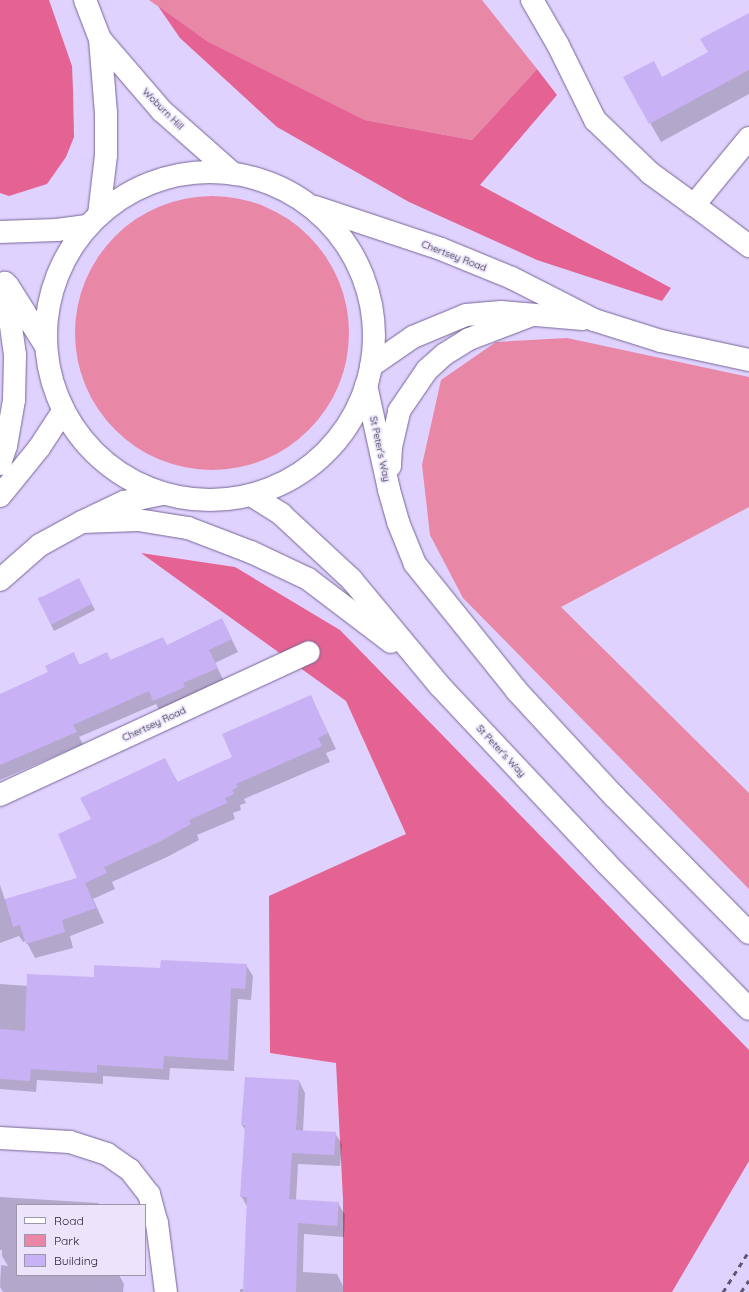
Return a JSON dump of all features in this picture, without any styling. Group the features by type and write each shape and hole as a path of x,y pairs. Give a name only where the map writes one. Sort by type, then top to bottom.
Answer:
{"main road":[{"name":"Woburn Hill","path":"84,0 100,39 162,111 232,173"},
{"path":"532,0 558,45 595,120 650,173 749,246"},
{"name":"Woburn Hill","path":"93,221 106,155 100,39"},
{"path":"694,205 749,138"},
{"path":"204,172 232,173 259,180 285,190 308,205 335,230 355,260 368,294 373,330 368,376 356,411 341,434 323,455 301,473 277,486 251,495 222,500 192,500 163,494 127,478 96,455 72,425 55,391 46,346 47,314 54,282 68,252 93,221 121,197 147,184 175,175 204,172"},
{"name":"Chertsey Road","path":"308,205 441,249 512,278 594,320 661,341 749,360"},
{"path":"0,232 50,231 93,221"},
{"path":"3,280 46,346"},
{"path":"0,464 6,446 14,400 15,355 3,280"},
{"name":"Chertsey Road","path":"368,376 413,337 466,316 501,312 594,320"},
{"path":"389,490 391,447 399,411 414,387 445,354 469,339 532,314"},
{"name":"St Peter's Way","path":"368,376 389,490 398,522 415,564 517,691 614,796 749,933"},
{"path":"0,496 39,448 64,410"},
{"path":"0,580 40,545 82,522 124,502 163,494"},
{"name":"St Peter's Way","path":"251,495 281,514 351,579 438,684 606,863 749,1009"},
{"path":"82,522 138,520 188,528 251,552 308,580 373,626 438,684"},
{"name":"Chertsey Road","path":"0,795 309,652"},
{"path":"0,1138 70,1142 107,1154 130,1170 149,1194 157,1223 166,1292"}],"green space":[{"path":"149,0 482,0 537,69 472,140 365,120 207,41"},
{"path":"212,196 239,199 264,206 288,219 309,236 326,257 339,281 346,306 349,333 346,360 339,385 326,409 309,430 288,447 264,460 239,467 212,470 185,467 160,460 136,447 115,430 98,409 85,385 78,360 75,333 78,306 85,281 98,257 115,236 136,219 160,206 185,199"},
{"path":"567,338 749,377 749,507 561,607 749,793 749,889 463,598 430,535 422,465 441,380 496,342"}],"shaded area":[{"path":"0,0 49,0 72,66 74,137 66,157 47,184 9,196 0,193"},
{"path":"158,6 207,41 365,120 472,140 537,69 557,95 480,185 671,288 662,301 537,260 409,202 277,127 180,38"},
{"path":"141,553 235,567 340,630 749,1050 749,1161 672,1292 343,1292 343,1199 336,1063 270,1053 269,896 406,834 346,701"}],"building":[{"path":"749,13 749,70 649,124 623,77 654,61 662,77 708,52 700,39"},
{"path":"79,578 92,604 51,625 38,599"},
{"path":"222,618 232,639 209,650 218,668 183,683 185,687 153,701 149,691 73,725 77,732 0,765 0,694 48,672 45,666 74,652 79,665 107,652 110,660 163,637 167,645"},
{"path":"311,695 328,733 318,738 322,746 236,784 238,787 232,790 234,794 225,798 227,803 189,820 191,824 159,842 104,867 107,873 85,883 96,908 62,920 65,932 26,944 20,925 13,927 5,899 77,878 58,834 91,819 80,798 165,758 177,782 232,757 222,734"},
{"path":"161,960 247,964 245,989 231,988 228,1060 164,1056 163,1069 97,1065 97,1073 31,1069 30,1081 0,1079 0,1029 25,1031 27,974 94,977 94,965 160,968"},
{"path":"245,1077 299,1080 296,1130 336,1132 334,1155 292,1153 289,1199 339,1202 337,1226 298,1223 296,1292 243,1292 247,1197 240,1197 245,1125 241,1125"}],"railway":[{"path":"723,1292 749,1251"},
{"path":"741,1292 749,1280"}]}
